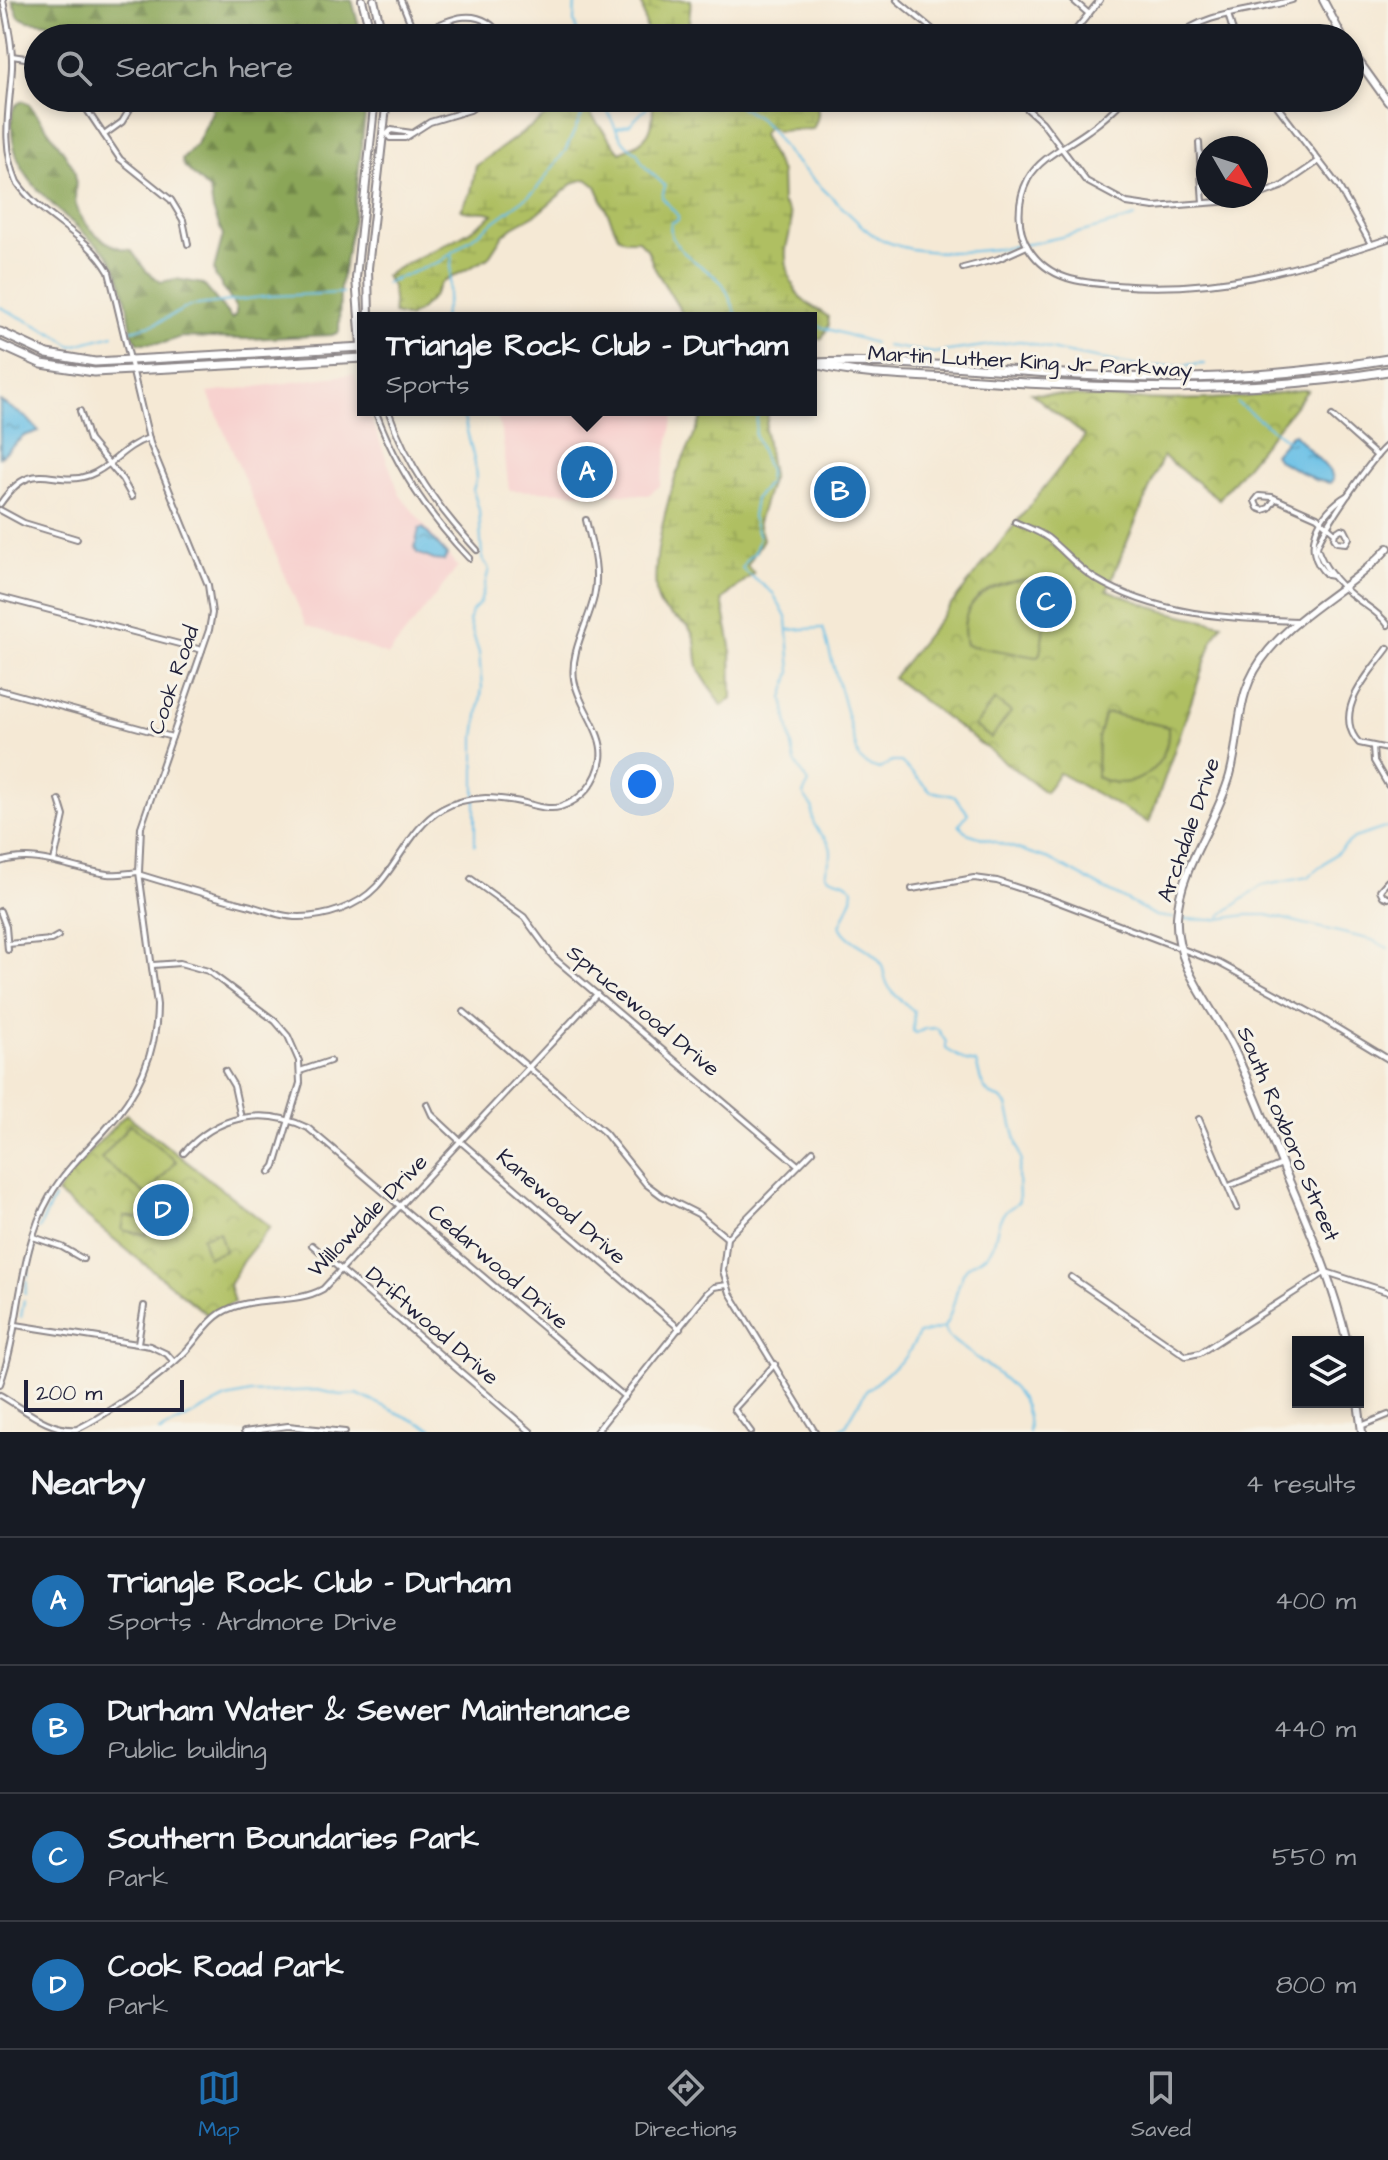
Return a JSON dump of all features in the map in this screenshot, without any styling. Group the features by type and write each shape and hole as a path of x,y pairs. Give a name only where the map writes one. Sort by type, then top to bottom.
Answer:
{"main road":[{"path":"0,332 33,348 64,358 95,362 357,347"},
{"path":"0,345 57,367 94,372 357,359"},
{"name":"Martin Luther King Jr Parkway","path":"817,363 868,362 1144,378 1282,372 1388,359"},
{"name":"Martin Luther King Jr Parkway","path":"817,364 867,372 1165,390 1259,386 1388,371"}],"street":[{"name":"Cook Road","path":"0,1384 16,1325 33,1237 42,1211 57,1185 120,1113 136,1090 150,1054 156,1025 153,965 139,873 141,827 211,619 209,590 149,438 111,278 100,257 31,198 12,173 2,127 12,56 3,0"},
{"path":"362,0 368,24"},
{"path":"374,0 380,24"},
{"path":"401,0 411,24"},
{"path":"897,0 926,24"},
{"path":"1073,0 1089,14"},
{"path":"1081,24 1100,0"},
{"path":"1198,24 1292,0"},
{"path":"1323,0 1336,24"},
{"path":"1228,14 1231,24"},
{"path":"442,24 455,17 467,16 490,24"},
{"path":"12,56 24,58"},
{"path":"1364,69 1388,102"},
{"path":"88,112 120,159 171,200 183,220 188,244"},
{"path":"104,135 122,122 128,112"},
{"path":"359,312 356,278 374,112"},
{"path":"369,312 368,268 387,112"},
{"path":"386,134 391,130 412,133 442,117 462,112"},
{"path":"1032,112 1086,181 1099,191 1127,203 1154,207 1196,204"},
{"path":"1111,112 1037,167 1022,193 1020,223 1027,246 1045,267 1068,280 1155,287 1208,286 1259,278 1315,264 1388,239"},
{"path":"1282,112 1346,198 1371,244"},
{"path":"1268,193 1293,181 1319,161"},
{"path":"963,268 998,259 1027,246"},
{"path":"80,411 87,436 122,479 132,497"},
{"path":"378,416 410,485 469,558"},
{"path":"390,416 403,448 429,494 477,550"},
{"path":"1332,416 1377,456"},
{"path":"77,539 24,523 0,507 16,486 30,477 45,474 72,478 86,476 109,463 129,446 149,438"},
{"path":"1388,445 1325,523 1317,548 1324,565 1344,588 1386,617 1388,625"},
{"path":"1275,499 1263,510 1258,508 1255,501 1265,495 1275,499 1325,523 1335,533"},
{"path":"0,862 28,857 108,874 139,873 288,916 324,914 361,901 375,888 420,828 448,806 468,799 488,797 556,808 582,795 589,788 602,752 599,739 580,702 574,675 576,651 595,590 594,555 586,520"},
{"path":"1015,522 1047,538 1093,577 1111,588 1145,601 1224,618 1299,621"},
{"name":"Archdale Drive","path":"1180,947 1177,920 1180,898 1229,777 1244,693 1252,674 1268,651 1299,621 1371,566 1388,548"},
{"path":"0,597 202,650"},
{"path":"1388,648 1368,671 1348,716 1353,736 1359,743 1388,749"},
{"path":"0,690 172,737"},
{"path":"1373,747 1374,761 1388,785"},
{"path":"54,861 64,816 59,800"},
{"name":"Sprucewood Drive","path":"471,879 524,917 554,958 798,1165"},
{"path":"912,889 964,879 989,879 1040,895 1180,947 1240,973 1388,1059"},
{"path":"1388,881 1380,890 1388,898"},
{"path":"0,911 8,947 51,940 58,936"},
{"name":"South Roxboro Street","path":"1180,947 1189,970 1237,1055 1326,1272 1345,1336"},
{"path":"153,965 189,964 217,976 282,1028 293,1045 300,1071 298,1094 275,1166 270,1172"},
{"name":"Willowdale Drive","path":"0,1395 50,1427 70,1431 99,1417 174,1362 212,1319 225,1311 241,1305 313,1294 323,1289 597,994"},
{"path":"464,1012 605,1133 646,1184 698,1214 727,1238"},
{"path":"300,1071 330,1061"},
{"path":"225,1071 237,1095 241,1118"},
{"name":"Kanewood Drive","path":"427,1104 432,1115 461,1141 680,1329"},
{"name":"Cedarwood Drive","path":"184,1153 210,1130 241,1118 267,1116 289,1120 318,1135 625,1397"},
{"path":"1199,1119 1237,1208"},
{"path":"804,1432 813,1430 727,1285 723,1264 727,1238 813,1151"},
{"path":"1228,1186 1282,1164"},
{"path":"33,1237 62,1247 83,1259"},
{"name":"Driftwood Drive","path":"312,1245 531,1432"},
{"path":"1071,1277 1186,1356 1200,1353 1326,1272 1388,1292"},
{"path":"596,1432 711,1289 727,1285"},
{"path":"138,1343 144,1306"},
{"path":"16,1325 138,1343 159,1349 174,1362"},
{"path":"751,1432 734,1409 775,1364"},
{"path":"1359,1408 1361,1430 1388,1415"},
{"path":"244,1432 288,1429 345,1432"}],"shaded area":[{"path":"354,374 357,382 357,416 370,416 400,495 458,567 388,655 306,625 208,393"},
{"path":"497,416 674,416 660,486 648,495 509,490"}],"green space":[{"path":"12,0 352,0 358,24 49,24 19,17"},
{"path":"641,0 691,0 690,24 645,24"},
{"path":"24,102 24,112 35,112 58,143 73,167 76,205 90,229 114,246 131,250 146,271 161,282 176,279 203,284 232,319 236,308 215,275 223,235 213,210 210,191 184,166 182,160 198,142 212,112 365,112 353,220 340,287 339,332 332,335 246,339 181,337 164,343 139,343 133,336 123,287 111,259 62,214 27,176 14,144 13,111 16,105"},
{"path":"548,112 589,112 620,152 645,138 651,126 652,112 818,112 813,129 777,131 768,126 762,135 781,172 782,203 791,217 786,250 788,272 801,298 828,317 829,325 822,338 817,339 817,312 681,312 655,269 647,249 638,240 625,240 618,236 596,186 587,179 575,182 538,213 513,227 503,235 488,258 441,283 419,311 394,312 392,286 385,276 468,232 493,214 461,210 471,192 476,166"},
{"path":"1308,390 1219,499 1163,456 1107,590 1164,611 1222,624 1213,639 1149,823 1059,773 1045,792 893,678 1085,436 1031,393 1199,399"},
{"path":"702,416 768,416 765,430 772,477 758,522 763,539 747,566 754,573 722,600 731,646 732,698 722,706 699,669 692,633 663,609 656,593 657,557 665,515 675,478"},
{"path":"1028,579 1050,585 1040,654 1036,657 966,645 966,617 979,597 1000,585"},
{"path":"995,700 1011,712 991,738 975,726"},
{"path":"1109,713 1168,727 1167,741 1157,765 1137,780 1124,783 1097,777 1098,738 1104,715"},
{"path":"126,1114 270,1227 242,1262 229,1285 234,1302 210,1317 57,1193 84,1158"},
{"path":"130,1124 176,1161 147,1195 101,1159"},
{"path":"125,1216 149,1220 147,1235 122,1230"},
{"path":"219,1232 225,1251 208,1257 202,1237"}],"water":[{"path":"0,401 27,418 39,431 24,436 0,457"},
{"path":"1294,434 1331,472 1333,479 1330,483 1315,480 1278,460 1274,454"},
{"path":"423,528 447,555 444,561 417,553 415,547 419,529"}],"waterway":[{"path":"575,0 575,24"},
{"path":"386,283 441,261 535,191 565,151 583,112"},
{"path":"608,112 624,142 637,152 646,168 665,186 662,197 678,216 678,220 671,223 674,242 722,283 736,312"},
{"path":"617,128 630,124 642,112"},
{"path":"748,112 762,121 789,155 863,227 888,242 920,250 957,252 996,249 1035,243 1135,217"},
{"path":"445,312 452,254"},
{"path":"131,330 155,324 190,306 270,296 343,293"},
{"path":"0,307 72,346 113,335"},
{"path":"817,326 874,343"},
{"path":"886,346 934,353 1020,341 1142,367 1205,364"},
{"path":"1237,403 1287,440"},
{"path":"463,416 475,464 473,490 479,510 482,557 489,569 480,603 472,611 469,621 479,653 482,688 475,737 475,845"},
{"path":"757,416 755,435 769,471 768,483 755,499 752,517 759,537 755,552 742,569 773,593 787,619 791,672 783,698 795,762 809,783 803,794 813,809 814,823 830,847 831,856 825,874 853,889 840,926 848,937 880,962 889,987 914,1011 913,1031 937,1028 946,1042 946,1049 966,1061 976,1063 985,1090 1007,1105 1021,1160 1019,1201 1001,1217 991,1250 965,1270 944,1327"},
{"path":"788,630 823,628 859,758 867,765 879,769 892,762 901,762 930,791 954,796 968,813 959,825 967,833 1049,859 1156,916 1173,918"},
{"path":"1220,916 1261,886 1308,877 1354,838 1388,827"},
{"path":"1182,919 1212,920 1267,915 1372,940 1388,948"},
{"path":"39,1229 54,1198"},
{"path":"32,1257 34,1247"},
{"path":"28,1276 30,1262"},
{"path":"25,1294 27,1281"},
{"path":"21,1317 24,1300"},
{"path":"836,1432 846,1425 866,1391 906,1357 919,1334 943,1328"},
{"path":"944,1328 947,1335 999,1374 1018,1394 1028,1418 1028,1432"},
{"path":"159,1432 226,1398 251,1393 317,1390 341,1395 357,1394 439,1432"}],"place":[{"name":"Triangle Rock Club - Durham","path":"587,472"},
{"name":"Durham Water & Sewer Maintenance","path":"840,492"},
{"name":"Southern Boundaries Park","path":"1046,602"},
{"name":"Cook Road Park","path":"163,1210"}]}
